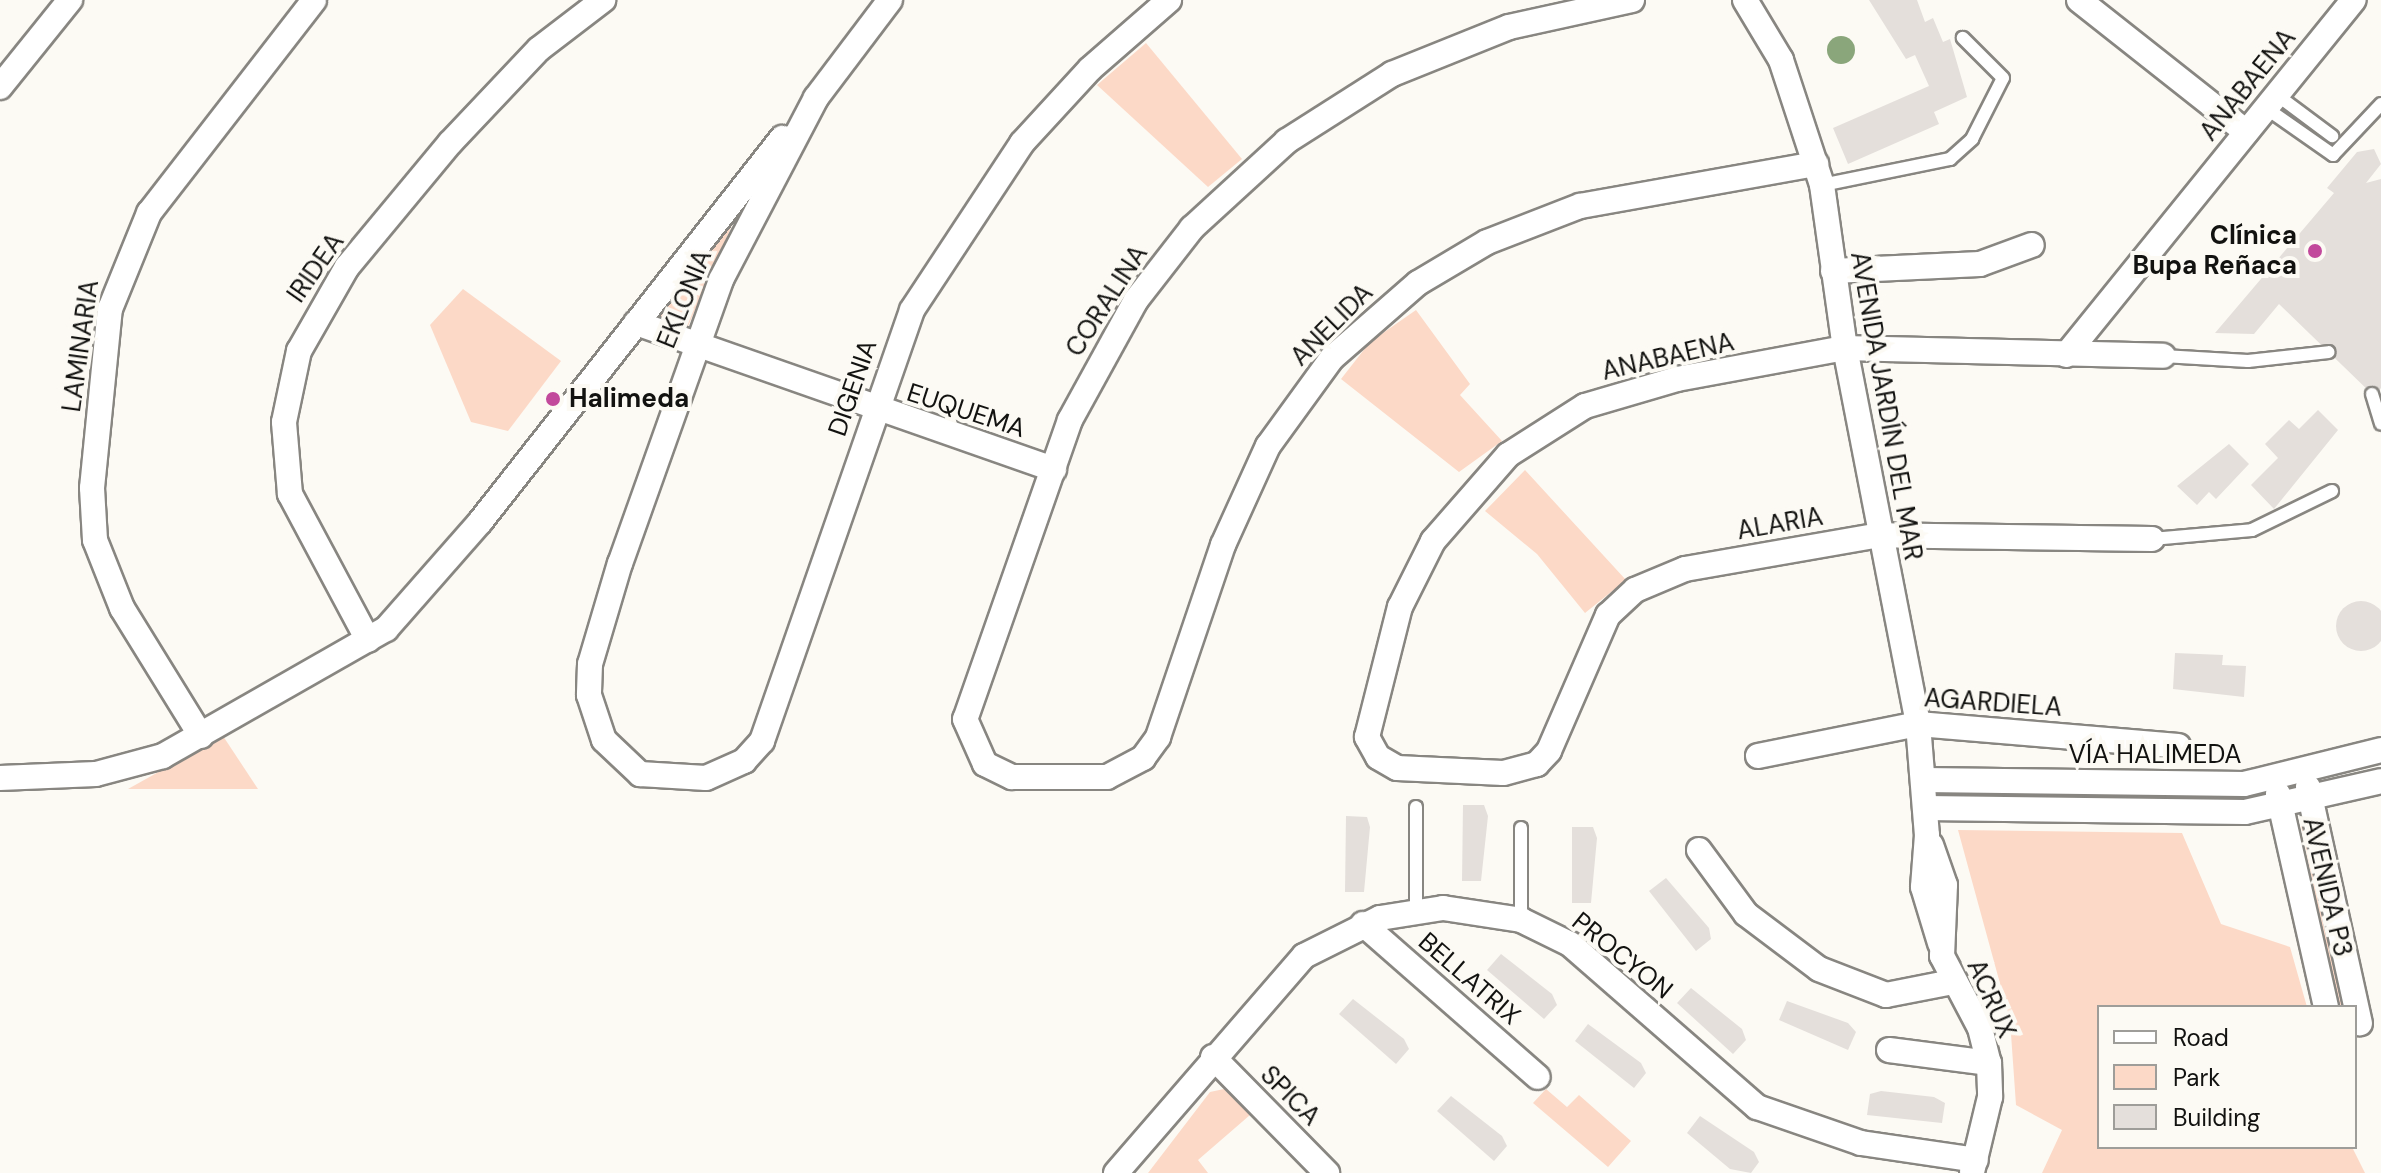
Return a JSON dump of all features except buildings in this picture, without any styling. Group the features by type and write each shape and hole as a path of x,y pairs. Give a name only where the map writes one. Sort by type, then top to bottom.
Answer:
{"street":[{"path":"0,87 70,0"},
{"name":"LAMINARIA","path":"201,736 122,608 95,540 92,488 110,309 149,213 314,0"},
{"name":"IRIDEA","path":"368,640 290,494 284,422 299,351 347,267 450,143 539,49 603,0"},
{"name":"EKLONIA","path":"640,774 597,726 590,664 694,348 721,280 816,98 890,0"},
{"name":"DIGENIA","path":"640,774 706,778 744,761 762,741 804,635 873,410 912,310 991,182 1090,69 1169,0"},
{"name":"CORALINA","path":"1107,777 1002,774 977,754 967,732 1054,469 1089,378 1136,300 1192,228 1276,149 1356,94 1430,56 1509,27 1632,0"},
{"name":"AVENIDA JARDÍN DEL MAR","path":"1745,0 1781,60 1819,174 1845,348 1918,724 1927,835"},
{"name":"ANABAENA","path":"2066,355 2353,0"},
{"path":"2096,5 2246,132"},
{"path":"0,778 120,770 201,736 368,640 406,609 480,522 816,98"},
{"name":"ANELIDA","path":"1107,777 1132,766 1158,737 1227,534 1268,446 1332,358 1387,307 1452,261 1551,215 1819,174"},
{"path":"1833,271 1980,264 2032,245"},
{"name":"EUQUEMA","path":"636,323 694,348 1054,469"},
{"name":"ANABAENA","path":"1529,768 1397,768 1378,757 1367,737 1400,607 1449,517 1508,455 1599,400 1845,348 2163,356"},
{"name":"ALARIA","path":"1529,768 1549,751 1593,637 1635,590 1685,569 1880,535 2152,539"},
{"name":"AGARDIELA","path":"1758,756 1918,724 2178,746"},
{"name":"VÍA HALIMEDA","path":"1924,780 2275,780 2381,750"},
{"name":"AVENIDA P3","path":"2305,773 2356,1005"},
{"name":"AVENIDA P3","path":"2275,780 2326,1005"},
{"path":"1925,808 2281,809 2381,781"},
{"name":"ACRUX","path":"1927,835 1923,887 1952,982 1980,1028 1989,1063 1974,1166"},
{"path":"1699,850 1746,914 1819,969 1886,995 1952,982"},
{"name":"PROCYON","path":"1116,1173 1213,1057 1304,956 1363,924 1416,910 1469,909 1521,920 1586,956 1757,1107 1861,1143 1974,1166"},
{"name":"BELLATRIX","path":"1363,924 1538,1077"},
{"name":"AVENIDA P3","path":"2357,1009 2360,1023"},
{"path":"1889,1050 1989,1063"},
{"name":"SPICA","path":"1213,1057 1327,1173"}],"lane":[{"path":"1819,174 1950,159 1972,139 2003,78 1963,38"},
{"path":"2272,101 2333,155 2379,111"},
{"path":"2272,101 2332,136"},
{"path":"2163,356 2248,361 2329,352"},
{"path":"2372,394 2381,424"},
{"path":"2152,539 2252,530 2332,491"},
{"path":"1416,807 1416,910"},
{"path":"1521,828 1521,920"}],"green space":[{"path":"1146,43 1242,159 1208,187 1097,85"},
{"path":"739,209 685,333 657,317"},
{"path":"463,289 561,361 508,431 471,422 430,325"},
{"path":"1416,310 1470,384 1460,395 1502,441 1459,472 1341,379 1370,342"},
{"path":"1525,470 1626,580 1585,613 1537,554 1485,511"},
{"path":"223,736 258,789 128,789"},
{"path":"1943,792 2253,795 2257,797 1942,797"},
{"path":"2301,825 2305,828 2346,1005 2338,1005"},
{"path":"1958,830 2182,833 2221,924 2290,947 2306,1005 2097,1005 2097,1149 2353,1149 2365,1173 2042,1173 2062,1130 2016,1105 2010,1020"},
{"path":"1224,1089 1250,1115 1198,1160 1208,1173 1148,1173 1210,1092"},
{"path":"1546,1089 1567,1107 1579,1095 1631,1141 1608,1167 1533,1103"}],"shaded area":[{"path":"1841,36 1851,40 1855,50 1851,60 1841,64 1831,60 1827,50 1831,40"}],"place":[{"name":"Clínica Bupa Reñaca","path":"2315,251"},
{"name":"Halimeda","path":"553,399"}]}
